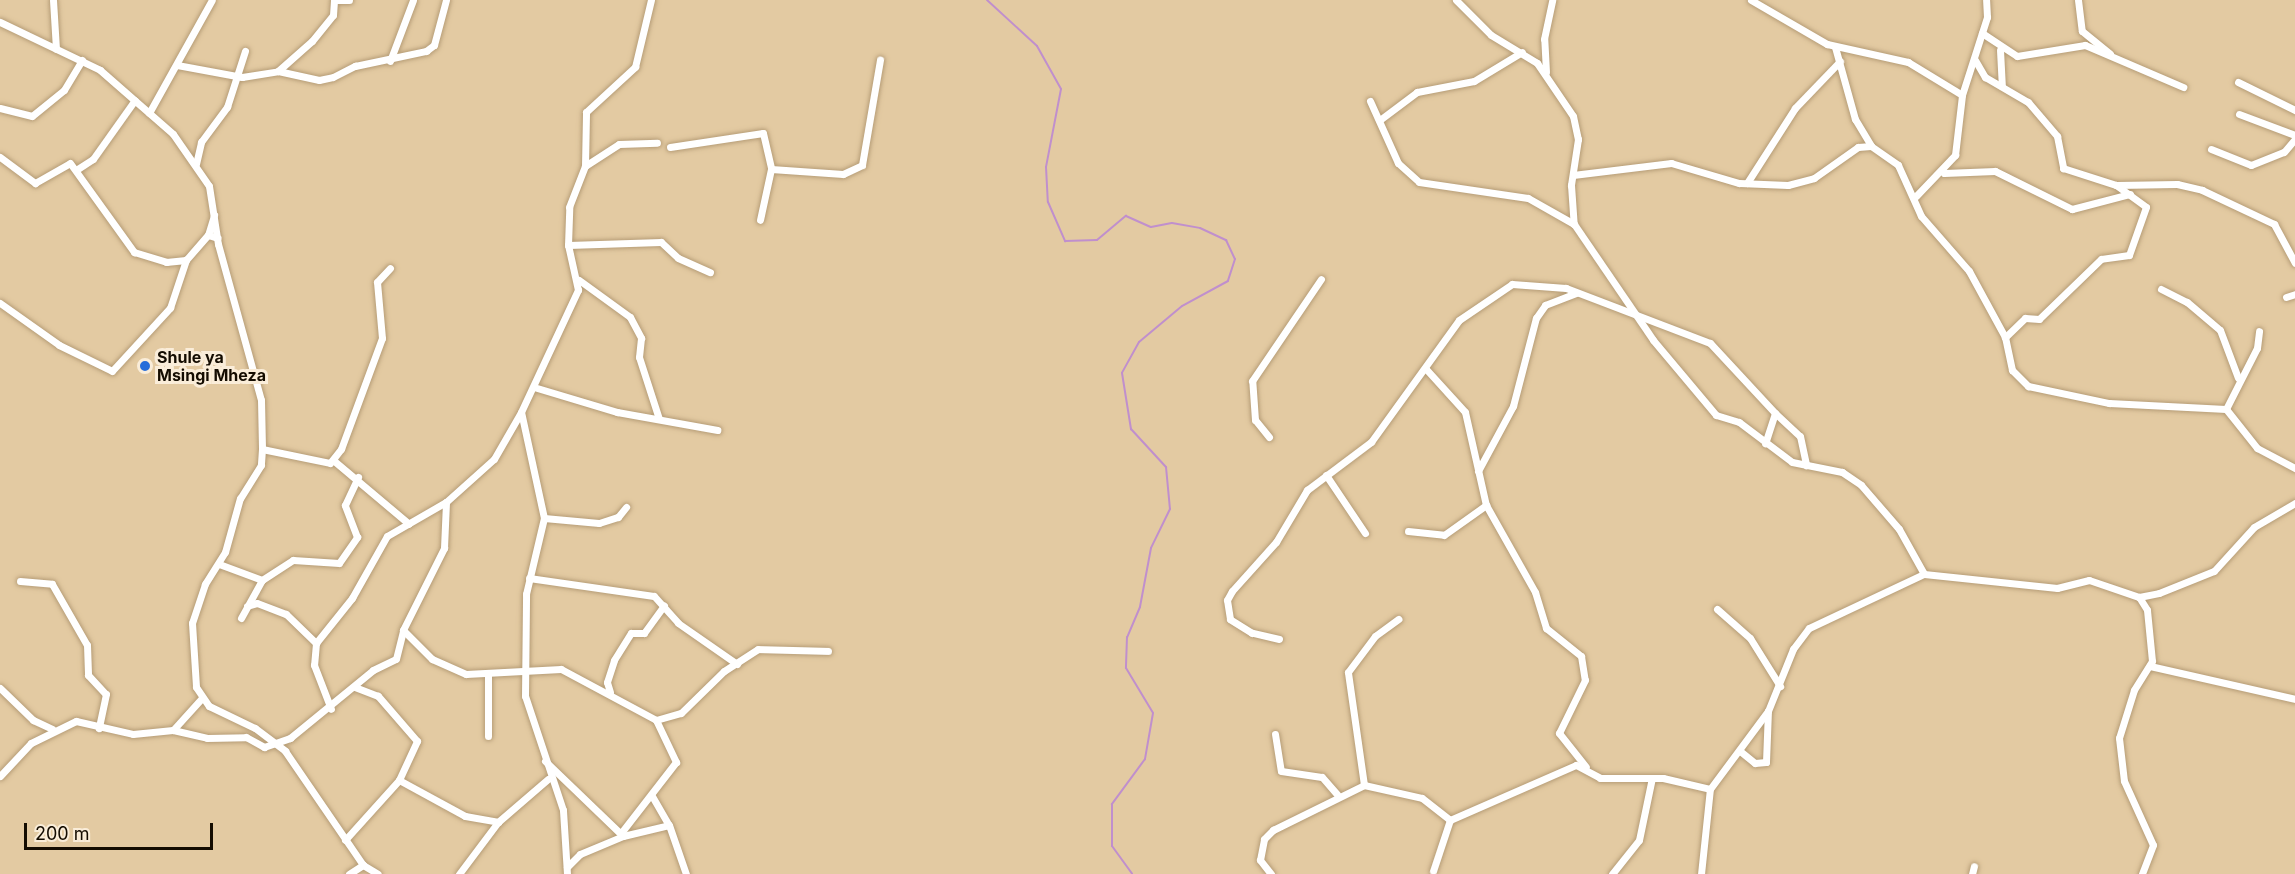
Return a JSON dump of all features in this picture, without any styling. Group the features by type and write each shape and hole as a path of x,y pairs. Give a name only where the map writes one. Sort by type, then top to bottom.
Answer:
{"street":[{"path":"53,0 56,49"},
{"path":"149,112 212,0"},
{"path":"278,71 312,41 333,15 334,0 349,0"},
{"path":"390,61 413,0"},
{"path":"177,65 236,76 278,71 320,80 390,61 434,45 446,0"},
{"path":"651,0 636,67 586,112 585,166 570,207 568,245 579,280 630,317 641,338 639,357 659,419"},
{"path":"1456,0 1491,35 1522,52 1546,74 1576,123 1573,175 1574,224"},
{"path":"1546,74 1543,53 1552,0"},
{"path":"1751,0 1835,47 1908,62 1962,95"},
{"path":"1916,196 1944,172 1955,155 1962,95 1982,33 1986,0"},
{"path":"2078,0 2082,31 2124,64"},
{"path":"0,22 82,60 149,112 196,164 215,209 218,238 261,400 262,449 219,564 205,584 192,623 191,662 201,699 276,745 299,766 363,865 378,874"},
{"path":"1982,33 2000,50 2016,56 2070,43 2183,87"},
{"path":"1835,47 1855,119 1871,146 1898,165 1916,196 1921,216 1952,246 2005,337 2012,370 2028,386 2052,394 2226,409 2257,448 2295,468"},
{"path":"2000,50 2002,86"},
{"path":"196,164 201,142 227,107 245,51"},
{"path":"1381,119 1417,92 1474,81 1522,52"},
{"path":"0,108 32,116 64,90 82,60"},
{"path":"771,169 843,174 862,165 880,60"},
{"path":"1975,60 1985,77 2028,102 2057,136 2067,172 2116,185 2202,190 2274,224 2295,263"},
{"path":"1747,183 1794,108 1840,61"},
{"path":"2238,82 2295,110"},
{"path":"76,170 93,159 135,100"},
{"path":"1370,101 1381,119 1398,163 1419,182 1528,198 1574,224 1639,321 1716,415 1740,422 1765,443 1806,465 1842,472 1861,485 1899,529 1924,574"},
{"path":"2211,149 2251,165 2284,152 2295,137 2239,114"},
{"path":"670,147 758,131 767,139 771,169 760,220"},
{"path":"585,166 619,144 657,143"},
{"path":"1573,175 1671,163 1747,183 1799,183 1858,147 1871,146"},
{"path":"0,157 35,183 66,161 76,170 134,252 166,262 186,260"},
{"path":"1944,172 1995,171 2072,209 2130,194"},
{"path":"2005,337 2025,318 2039,319 2101,259 2129,255 2146,207 2116,185"},
{"path":"0,303 59,345 112,371 170,308 186,260 208,235 215,209"},
{"path":"208,235 218,238"},
{"path":"568,245 661,242 678,258 710,272"},
{"path":"333,460 350,433 382,338 377,282 390,268"},
{"path":"1269,437 1255,420 1252,381 1321,279"},
{"path":"331,709 314,665 316,643 352,598 387,536 446,502 494,459 537,388 579,280"},
{"path":"1279,639 1235,623 1226,613 1227,600 1276,542 1307,490 1371,442 1426,369 1459,320 1493,293 1536,282 1577,293 1639,321 1710,343 1775,413 1800,436 1806,465"},
{"path":"2161,289 2187,302 2220,330 2238,378"},
{"path":"1478,471 1513,406 1536,318 1545,305 1577,293"},
{"path":"2286,297 2295,294"},
{"path":"2226,409 2238,378 2257,348 2259,330"},
{"path":"1426,369 1465,412 1486,505 1535,592 1546,628 1581,656 1585,680 1559,733 1587,769"},
{"path":"537,388 659,419 717,430"},
{"path":"521,412 544,518 529,578 524,668 528,717 548,779 563,810 567,871"},
{"path":"1765,443 1775,413"},
{"path":"262,449 333,460 358,477 409,524"},
{"path":"1326,474 1365,533"},
{"path":"240,618 262,580 293,560 337,564 344,559 357,537 345,505 358,477"},
{"path":"0,777 31,742 52,729 76,721 133,734 173,730 276,745 331,709 355,687 396,659 403,630 444,548 442,516 446,502"},
{"path":"1701,874 1710,789 1768,711 1780,686 1792,649 1809,628 1924,574 2056,588 2089,580 2139,597 2214,571 2254,528 2295,503"},
{"path":"1408,531 1444,535 1486,505"},
{"path":"544,518 599,523 618,517 626,507"},
{"path":"436,508 442,516"},
{"path":"219,564 262,580"},
{"path":"529,578 639,591 664,605 678,623 737,664"},
{"path":"20,581 52,584 87,645 88,675 106,694 99,728"},
{"path":"2139,597 2151,636 2150,666 2134,690 2119,738 2124,781 2153,845 2142,874"},
{"path":"247,606 257,603 286,614 316,643"},
{"path":"612,695 607,682 614,660 631,633 644,633 664,605"},
{"path":"1717,609 1750,638 1780,686"},
{"path":"1364,785 1348,672 1375,636 1398,619"},
{"path":"403,630 432,659 466,674 488,675 524,668 561,669 656,720 676,758 652,796 622,835"},
{"path":"656,720 681,712 737,664 765,647 828,651"},
{"path":"2150,666 2295,699"},
{"path":"488,675 488,736"},
{"path":"345,840 399,780 415,738 378,696 355,687"},
{"path":"0,688 33,720 52,729"},
{"path":"173,730 201,699"},
{"path":"1740,751 1755,763 1766,762 1768,711"},
{"path":"1275,734 1281,771 1322,777 1336,794"},
{"path":"543,759 622,835"},
{"path":"1433,871 1450,820 1576,765 1600,778 1652,778 1710,789"},
{"path":"1612,874 1639,840 1652,778"},
{"path":"459,874 498,822 548,779"},
{"path":"399,780 465,816 498,822"},
{"path":"1271,874 1260,860 1264,839 1336,794 1364,785 1422,798 1450,820"},
{"path":"652,796 669,825 686,874"},
{"path":"567,871 580,854 622,835 669,825"},
{"path":"350,874 363,865"}],"waterway":[{"path":"987,0 1037,46 1061,89 1046,167 1048,202 1065,241 1097,240 1126,216 1151,227 1172,223 1200,228 1226,240 1235,259 1228,281 1182,306 1139,342 1122,373 1131,429 1166,467 1170,509 1151,548 1140,607 1127,637 1126,668 1153,713 1145,759 1112,804 1112,846 1132,874"}],"place":[{"name":"Shule ya Msingi Mheza","path":"145,366"}]}
